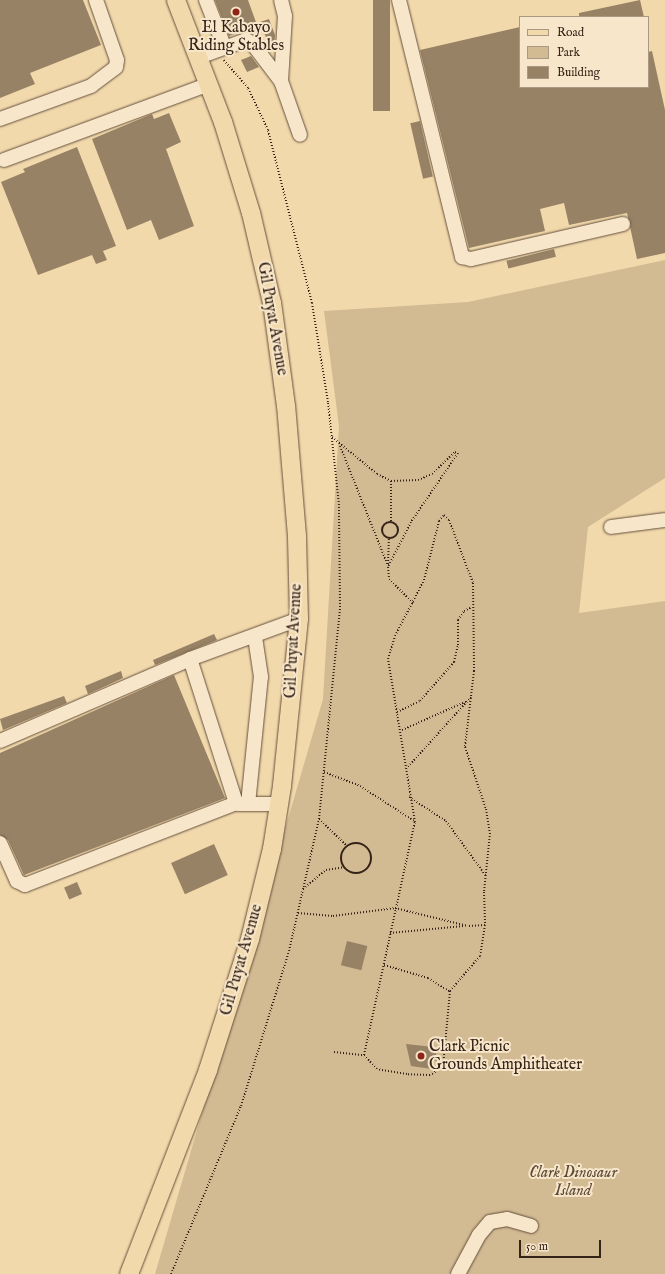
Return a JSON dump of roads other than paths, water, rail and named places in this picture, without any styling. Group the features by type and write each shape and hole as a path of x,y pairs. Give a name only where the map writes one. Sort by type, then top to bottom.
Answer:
{"main road":[{"name":"Gil Puyat Avenue","path":"129,1274 224,1023 250,939 272,849 279,804 298,618 297,536 287,422 272,303 251,213 209,84 176,0"}],"lane":[{"path":"0,119 91,86 116,67 117,60 96,0"},
{"path":"206,0 221,48"},
{"path":"281,0 285,16 281,82"},
{"path":"399,0 462,257 471,259 623,224"},
{"path":"199,57 246,40 252,43 281,82 300,135"},
{"path":"4,160 209,84"},
{"path":"611,527 665,520"},
{"path":"0,741 190,660 255,637 298,618"},
{"path":"242,804 261,677 255,637"},
{"path":"190,660 242,804"},
{"path":"0,843 16,881 25,885 242,804 279,804"},
{"path":"458,1274 479,1235 490,1222 507,1219 531,1226"}],"place":[{"name":"El Kabayo Riding Stables","path":"236,12"},
{"name":"Clark Picnic Grounds Amphitheater","path":"421,1056"}],"park label":[{"name":"Clark Dinosaur Island","path":"573,1182"}]}
